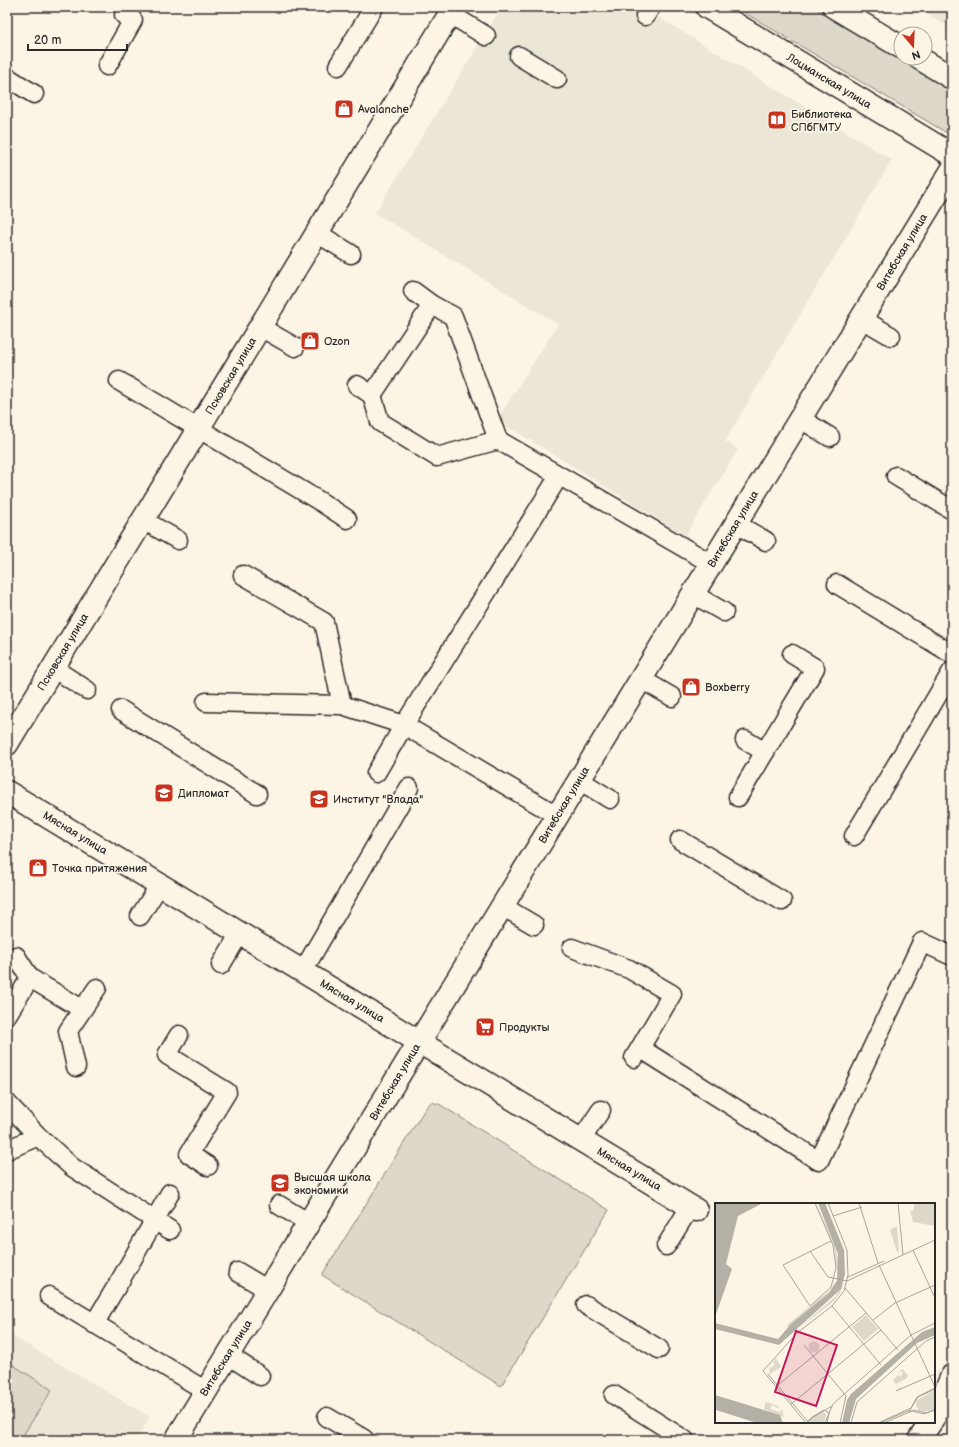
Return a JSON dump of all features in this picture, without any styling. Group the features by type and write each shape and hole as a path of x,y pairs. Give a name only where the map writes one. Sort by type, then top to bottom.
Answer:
{"street":[{"name":"Лоцманская улица","path":"707,7 952,155"},
{"path":"834,7 893,42"},
{"name":"Псковская улица","path":"7,744 452,9"},
{"path":"932,66 952,78"},
{"name":"Витебская улица","path":"176,1440 952,170"},
{"name":"Мясная улица","path":"7,792 693,1208"},
{"path":"935,1415 952,1376"},
{"path":"919,1440 930,1423"}],"lane":[{"path":"338,66 374,7"},
{"path":"452,9 486,36"},
{"path":"107,66 133,20 124,16"},
{"path":"519,56 557,79"},
{"path":"7,77 34,94"},
{"path":"317,233 351,254"},
{"path":"413,292 432,305 453,316 498,440 712,564"},
{"path":"372,395 432,305"},
{"path":"862,318 891,336"},
{"path":"260,327 295,347"},
{"path":"119,381 347,519"},
{"path":"357,385 372,395 380,422 437,457 498,440"},
{"path":"801,419 830,437"},
{"path":"376,773 404,725 559,476"},
{"path":"896,476 952,510"},
{"path":"143,520 178,540"},
{"path":"736,524 766,541"},
{"path":"243,575 324,622 342,705"},
{"path":"837,584 952,654"},
{"path":"693,594 724,612"},
{"path":"738,797 815,668 792,654"},
{"path":"53,668 88,690"},
{"path":"854,836 952,671"},
{"path":"641,679 672,697"},
{"path":"206,702 342,705 404,725 558,816"},
{"path":"121,710 257,794"},
{"path":"745,740 765,752"},
{"path":"579,780 610,799"},
{"path":"303,971 409,788"},
{"path":"680,840 782,901"},
{"path":"140,916 160,884"},
{"path":"502,906 534,925"},
{"path":"221,965 240,933"},
{"path":"572,948 629,969 672,994 637,1053 819,1161 922,942 952,956"},
{"path":"16,956 30,978 82,1009"},
{"path":"7,1016 30,978"},
{"path":"76,1067 68,1031 97,988"},
{"path":"179,1035 167,1055 227,1092 189,1154 208,1166"},
{"path":"7,1103 38,1136 72,1167 170,1230"},
{"path":"581,1140 601,1110"},
{"path":"7,1150 38,1136"},
{"path":"94,1324 170,1193"},
{"path":"279,1205 309,1223"},
{"path":"666,1246 693,1208"},
{"path":"238,1272 268,1290"},
{"path":"49,1296 206,1391"},
{"path":"586,1305 624,1319 659,1349"},
{"path":"228,1355 260,1376"},
{"path":"614,1395 685,1440"},
{"path":"327,1417 364,1439"}],"shaded area":[{"path":"502,7 642,7 892,160 725,441 738,449 685,536 497,420 558,324 375,213"},
{"path":"735,7 813,7 893,54 893,66 913,66 952,89 952,136"},
{"path":"916,7 952,7 952,29"},
{"path":"431,1102 439,1104 609,1210 501,1386 322,1275 425,1109"},
{"path":"7,1333 150,1417 136,1440 7,1440"},
{"path":"7,1361 52,1390 20,1440 7,1440"}],"place":[{"name":"Avalanche","path":"344,109"},
{"name":"Библиотека СПбГМТУ","path":"777,120"},
{"name":"Ozon","path":"310,341"},
{"name":"Boxberry","path":"691,687"},
{"name":"Дипломат","path":"164,793"},
{"name":"Институт \"Влада\"","path":"319,799"},
{"name":"Точка притяжения","path":"38,868"},
{"name":"Продукты","path":"485,1027"},
{"name":"Высшая школа экономики","path":"280,1183"}]}
